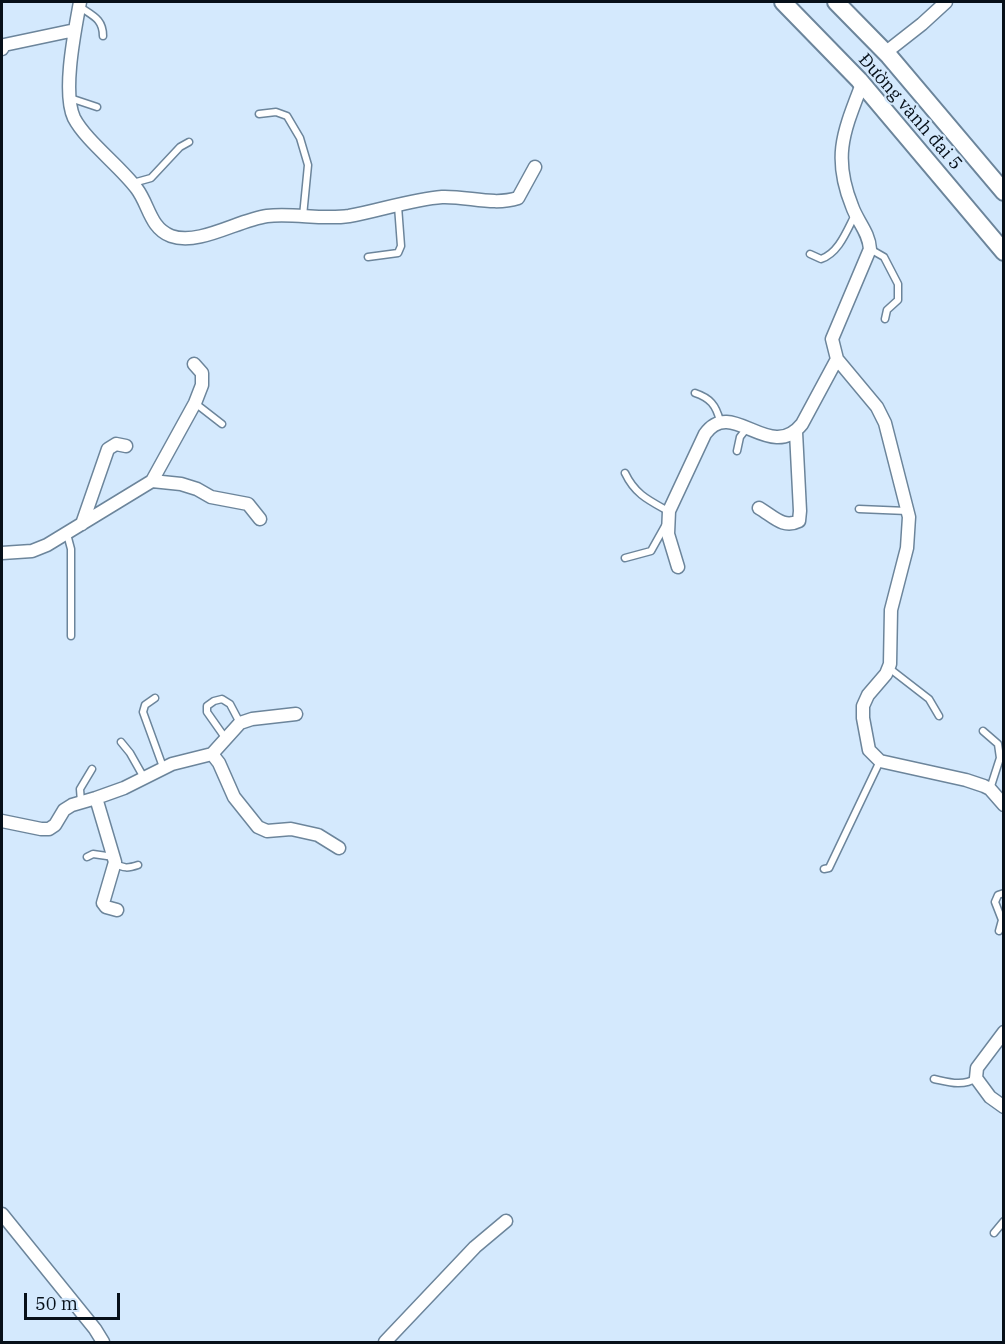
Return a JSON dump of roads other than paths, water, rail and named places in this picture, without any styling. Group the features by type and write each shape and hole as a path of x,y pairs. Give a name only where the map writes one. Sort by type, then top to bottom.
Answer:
{"main road":[{"name":"Đường vành đai 5","path":"783,2 862,84 1004,252"},
{"name":"Đường vành đai 5","path":"837,2 885,53 1004,192"}],"street":[{"path":"885,53 946,2"},
{"path":"80,4 75,30 70,97 75,118 84,131 140,192 152,219 160,230 171,236 197,237 255,218 347,216 442,197 506,202 518,198 535,167"},
{"path":"2,45 75,30"},
{"path":"862,84 844,132 841,150 846,190 867,233 870,249 832,339 837,359 877,407 885,423 908,511 909,532 891,610 891,654 888,668 886,674 868,695 863,706 869,750 879,761 966,780 990,789 1004,805"},
{"path":"678,567 668,534 668,517 711,425 720,421 730,422 774,438 786,437 796,432 837,359"},
{"path":"2,554 32,551 67,534 152,481 195,403 202,385 202,374 194,364"},
{"path":"759,508 780,522 793,524 799,521 796,432"},
{"path":"82,524 108,449 116,444 126,446"},
{"path":"152,481 181,484 211,497 248,504 260,519"},
{"path":"2,821 49,829 55,825 64,810 72,804 96,798 134,783 163,767 212,754 240,723 264,717 296,714"},
{"path":"212,754 219,763 234,797 258,827 267,831 291,829 318,835 339,848"},
{"path":"96,798 115,860 103,903 106,907 117,910"},
{"path":"1004,1032 977,1068 976,1078 990,1097 1004,1107"},
{"path":"2,1214 103,1342"},
{"path":"385,1342 475,1247 506,1221"}],"lane":[{"path":"80,4 100,20 103,36"},
{"path":"70,97 97,106"},
{"path":"259,114 276,112 287,116 300,138 308,165 302,216"},
{"path":"132,183 151,178 180,147 189,142"},
{"path":"368,258 398,253 401,246 398,206"},
{"path":"810,254 820,259 829,256 856,214"},
{"path":"870,249 884,257 898,284 898,300 887,310 885,319"},
{"path":"695,393 707,397 717,408 720,421"},
{"path":"195,403 222,424"},
{"path":"737,451 740,437 747,428"},
{"path":"625,473 632,487 668,517 651,550 625,558"},
{"path":"860,509 908,511"},
{"path":"67,534 71,549 71,636"},
{"path":"888,668 929,699 939,716"},
{"path":"155,698 146,705 143,712 163,767"},
{"path":"226,739 207,712 207,706 214,700 222,699 230,704 240,723"},
{"path":"983,731 998,744 1000,758 990,789"},
{"path":"121,742 144,776"},
{"path":"824,869 829,868 879,761"},
{"path":"81,802 80,789 92,769"},
{"path":"87,857 93,854 115,860 120,867 129,868 138,865"},
{"path":"999,931 1002,920 995,902 998,895 1004,893"},
{"path":"934,1079 956,1084 970,1082 976,1078"},
{"path":"994,1233 1004,1221"}]}
